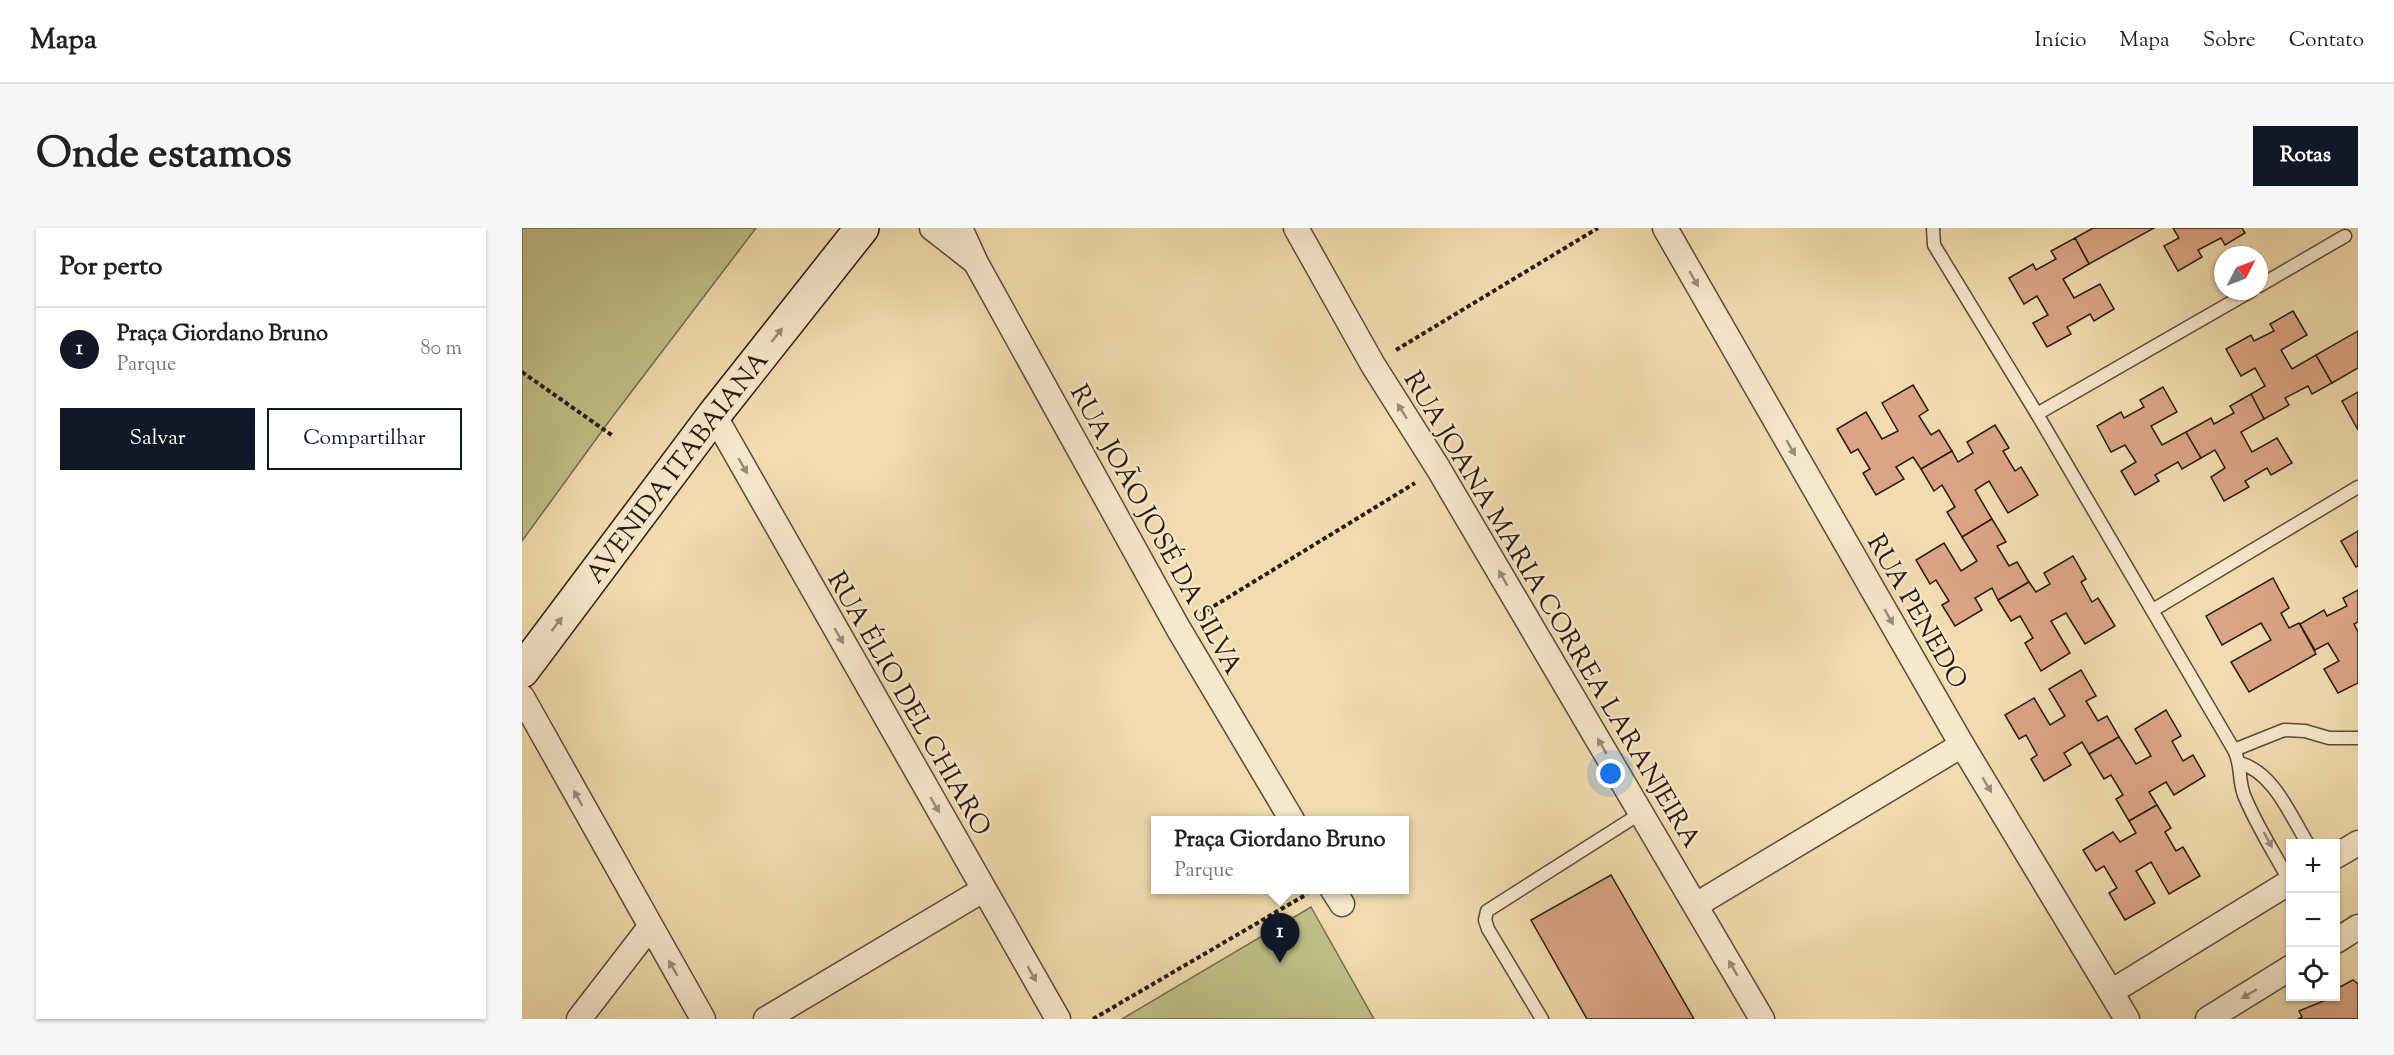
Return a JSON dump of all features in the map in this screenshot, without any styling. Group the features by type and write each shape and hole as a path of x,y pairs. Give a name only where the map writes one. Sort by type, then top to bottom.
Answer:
{"main road":[{"name":"AVENIDA ITABAIANA","path":"522,670 714,415 862,228"}],"street":[{"name":"RUA JOÃO JOSÉ DA SILVA","path":"932,228 976,263"},
{"name":"RUA JOÃO JOSÉ DA SILVA","path":"960,228 976,263 1178,628 1290,816"},
{"name":"RUA JOANA MARIA CORREA LARANJEIRA","path":"1296,228 1373,365 1438,468 1762,1019"},
{"name":"RUA PENEDO","path":"1665,228 1962,744 2127,1019"},
{"name":"RUA ÉLIO DEL CHIARO","path":"714,415 983,891 1058,1019"},
{"path":"522,697 703,1019"},
{"path":"1696,905 1962,744"},
{"path":"2340,854 2358,843"},
{"path":"2111,992 2286,884"},
{"path":"766,1019 983,891"},
{"path":"579,1019 650,927"},
{"path":"2340,938 2358,927"},
{"path":"2208,1019 2286,970"}],"lane":[{"path":"1933,228 1934,245 2037,414 2234,750 2240,763 2239,779 2246,798 2286,874"},
{"path":"2268,281 2345,236"},
{"path":"2037,414 2235,300"},
{"path":"2153,610 2358,487"},
{"path":"2234,750 2284,730 2305,731 2329,738 2358,738"},
{"path":"2240,763 2256,767 2270,782 2306,839"},
{"path":"1542,1019 1488,929 1485,920 1487,910 1641,813"}],"path":[{"path":"1373,365 1598,228"},
{"path":"522,372 613,436"},
{"path":"1178,628 1438,468"},
{"path":"1094,1019 1308,894"}],"shaded area":[{"path":"522,228 756,228 610,420 522,541"},
{"path":"1311,907 1374,1019 1122,1019"}],"building":[{"path":"2093,228 2154,228 2089,264 2075,238"},
{"path":"2173,228 2242,228 2245,233 2225,245 2221,238 2198,250 2202,257 2178,271 2164,246 2179,238"},
{"path":"2075,238 2089,264 2063,279 2074,298 2100,284 2114,309 2094,321 2090,314 2067,327 2071,334 2047,347 2033,323 2048,315 2037,296 2024,304 2009,278 2033,264 2036,270 2056,259 2051,251"},
{"path":"2293,311 2307,335 2281,350 2292,369 2316,355 2332,383 2312,394 2308,386 2285,398 2289,405 2264,419 2251,394 2265,386 2255,368 2241,376 2226,349 2251,335 2254,341 2274,331 2270,324"},
{"path":"2358,331 2358,368 2332,383 2316,355"},
{"path":"1913,385 1928,410 1919,416 1931,435 1939,430 1952,451 1921,469 1913,457 1896,467 1904,479 1876,495 1863,473 1870,469 1858,449 1851,453 1837,429 1866,412 1882,439 1898,431 1882,403"},
{"path":"2163,387 2177,412 2151,426 2162,445 2186,432 2201,458 2182,469 2178,462 2155,475 2159,481 2135,495 2121,471 2136,462 2125,445 2111,452 2097,426 2121,412 2124,418 2144,407 2140,400"},
{"path":"2358,392 2358,430 2342,401"},
{"path":"2251,394 2264,419 2241,432 2252,452 2277,438 2292,463 2271,475 2267,468 2245,481 2249,487 2224,501 2211,477 2225,468 2215,450 2201,458 2186,432 2211,418 2214,424 2234,413 2230,406"},
{"path":"1995,425 2009,448 2003,451 2015,471 2021,467 2038,495 2008,513 1989,481 1975,490 1992,519 1962,537 1947,512 1955,507 1942,485 1934,491 1921,469 1952,451 1958,462 1973,453 1967,442"},
{"path":"1992,519 2006,542 1997,546 2009,566 2017,562 2029,582 1998,600 1992,588 1975,598 1982,610 1955,626 1942,605 1949,601 1936,580 1930,584 1916,560 1944,543 1961,571 1977,561 1962,537"},
{"path":"2358,531 2358,566 2356,567 2341,541"},
{"path":"2073,556 2086,579 2081,582 2092,602 2098,598 2115,626 2085,644 2066,613 2051,621 2070,653 2041,671 2025,643 2033,638 2020,616 2011,621 1998,600 2029,582 2036,592 2050,584 2044,573"},
{"path":"2273,578 2289,608 2281,613 2289,628 2299,623 2316,654 2249,692 2231,662 2271,640 2261,623 2222,645 2206,616"},
{"path":"2358,590 2358,622 2354,624 2358,632 2358,683 2338,693 2324,669 2339,661 2328,643 2315,650 2300,624 2324,610 2327,616 2347,606 2343,598"},
{"path":"2081,670 2096,696 2086,701 2098,721 2107,716 2119,737 2089,754 2082,742 2064,753 2071,765 2044,781 2031,759 2037,755 2026,735 2019,739 2005,715 2034,698 2050,725 2065,716 2049,689"},
{"path":"2166,710 2181,736 2172,741 2183,761 2193,755 2205,776 2174,795 2166,782 2149,792 2157,805 2129,821 2116,799 2123,795 2111,775 2104,779 2089,754 2119,737 2136,764 2151,756 2135,729"},
{"path":"2157,805 2171,828 2165,832 2176,851 2183,847 2200,876 2169,894 2151,862 2136,871 2155,903 2125,920 2109,893 2117,888 2104,866 2096,871 2083,850 2113,832 2120,842 2136,833 2129,821"},
{"path":"1611,875 1694,1019 1587,1019 1531,920"},
{"path":"2353,980 2358,984 2358,1019 2298,1019 2302,1017 2299,1011 2324,1001 2340,1001 2340,987"}],"place":[{"name":"Praça Giordano Bruno","path":"1280,963"}]}
